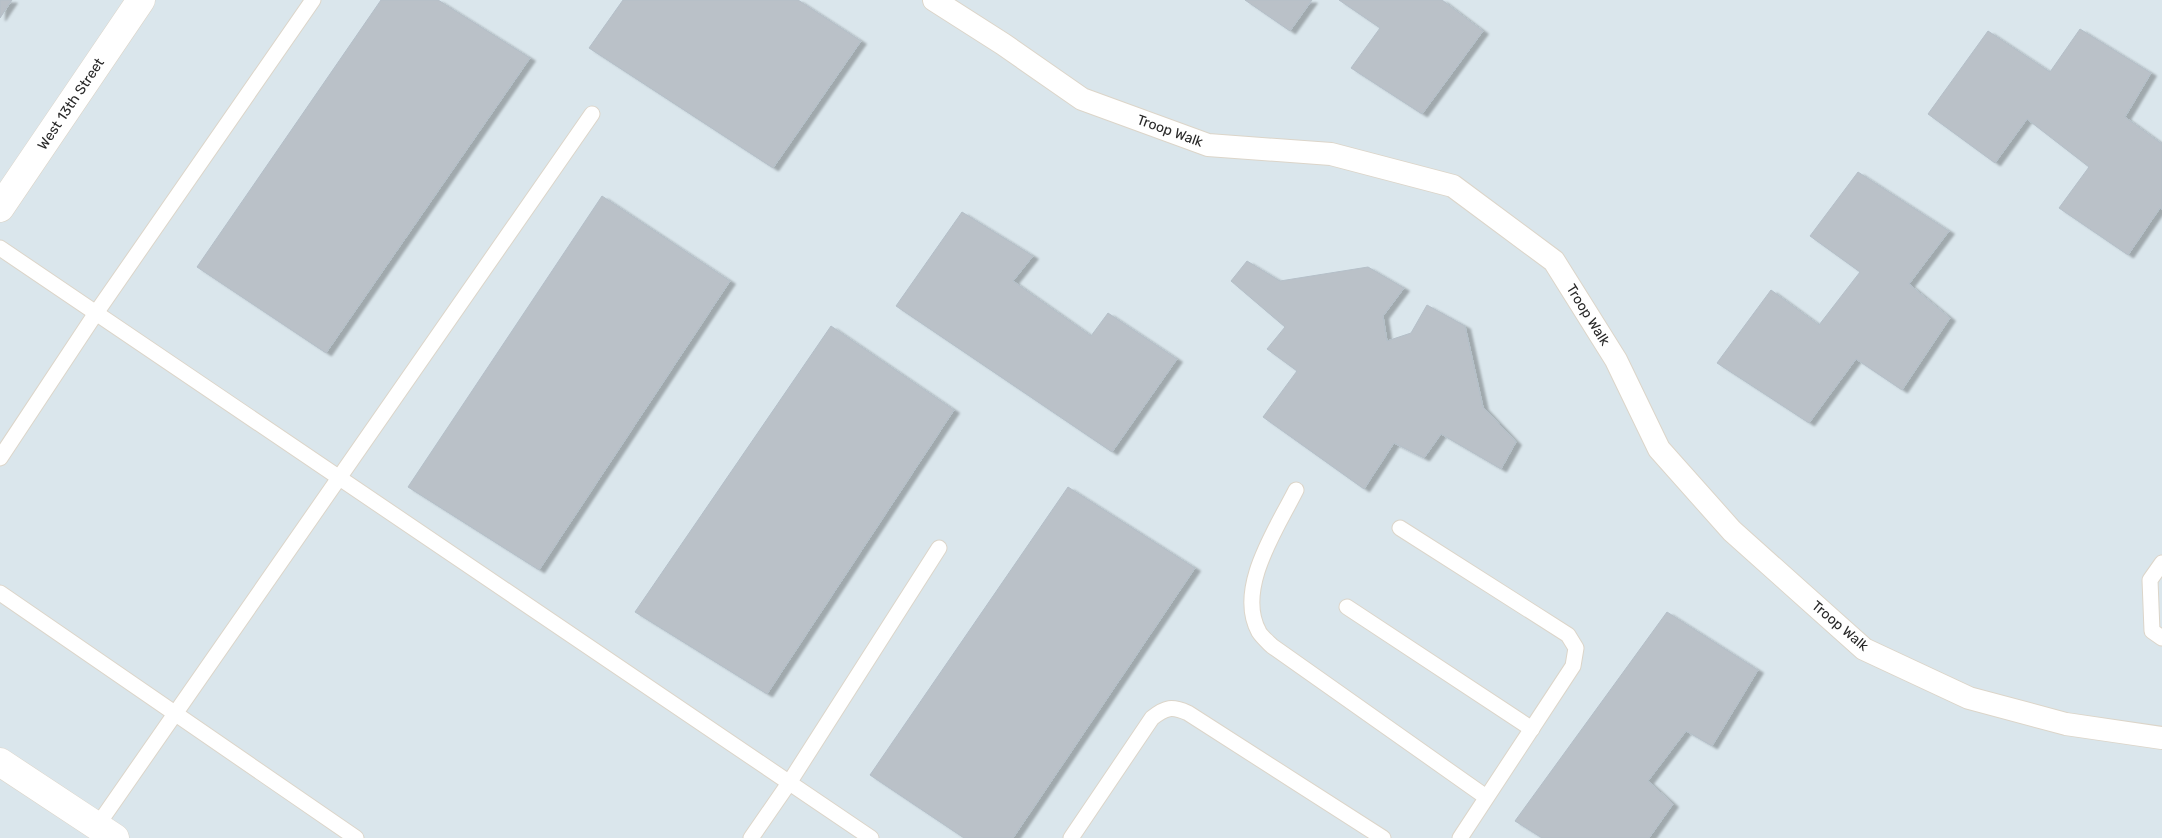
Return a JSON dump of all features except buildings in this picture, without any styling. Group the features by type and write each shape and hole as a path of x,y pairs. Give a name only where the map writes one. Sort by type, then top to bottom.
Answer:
{"street":[{"name":"West 13th Street","path":"0,208 141,0"},
{"name":"Troop Walk","path":"934,0 1004,44 1082,99 1208,146 1331,154 1453,186 1554,261 1616,360 1659,449 1732,531 1864,649 1969,698 2066,724 2162,738"},
{"path":"0,762 106,832"}],"lane":[{"path":"0,458 96,313 313,0"},
{"path":"106,832 176,714 338,477 592,114"},
{"path":"0,248 871,838"},
{"path":"1296,490 1257,569 1252,594 1253,614 1260,632 1272,646 1486,797"},
{"path":"1400,528 1568,635 1576,648 1574,666 1460,838"},
{"path":"751,838 789,783 939,548"},
{"path":"2162,564 2150,580 2152,631 2162,638"},
{"path":"0,593 356,838"},
{"path":"1347,606 1532,729"},
{"path":"1071,838 1152,718 1162,711 1175,707 1188,713 1383,838"}]}
